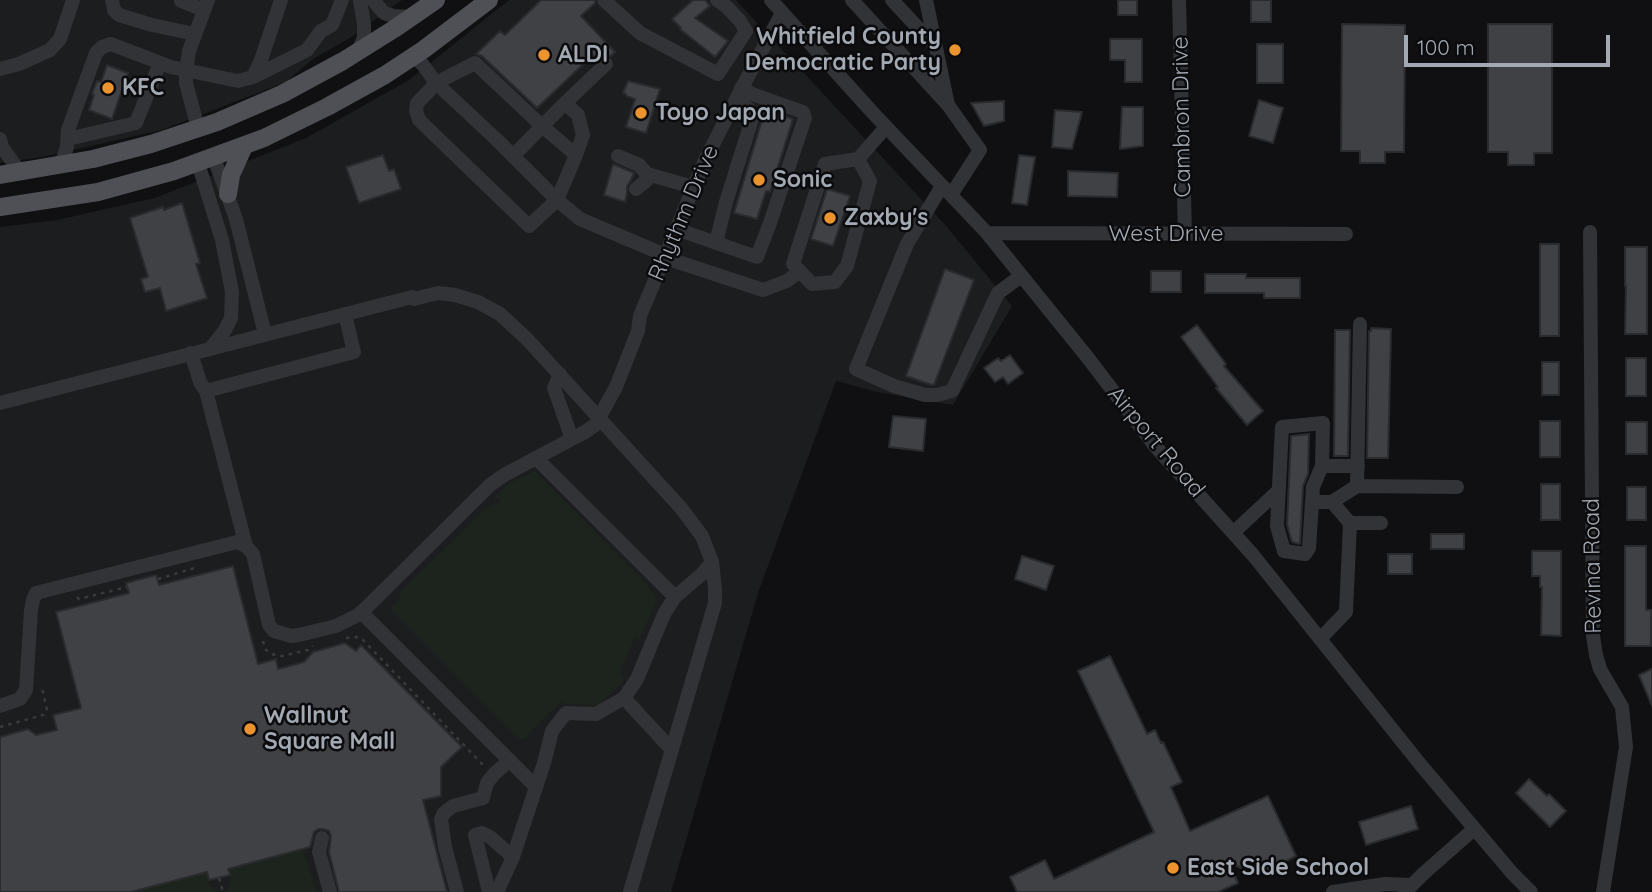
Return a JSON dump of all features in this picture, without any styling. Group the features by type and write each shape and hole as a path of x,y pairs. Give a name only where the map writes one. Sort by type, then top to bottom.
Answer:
{"main road":[{"path":"0,175 93,159 198,128 282,94 358,51 436,0"},
{"path":"0,207 98,192 174,171 244,146 327,107 385,75 489,0"},
{"path":"228,194 234,168 244,146"}],"street":[{"path":"0,72 50,50 60,39 73,0"},
{"path":"113,0 114,9 119,15 195,34"},
{"path":"253,77 281,0"},
{"path":"61,165 67,147 68,130 96,53 102,47 111,44 186,71 238,81 253,77 307,50 321,31 332,25 342,0"},
{"path":"358,51 364,37 360,0"},
{"path":"373,0 384,13 411,17"},
{"path":"604,0 640,33 718,75 746,31 726,2"},
{"path":"852,0 948,106 980,150 907,244 856,369 894,386 925,395 952,391 998,293 1021,276"},
{"path":"892,0 935,45"},
{"path":"926,0 948,106"},
{"name":"Cambron Drive","path":"1179,0 1185,234"},
{"path":"180,1 206,5 189,51 186,71 186,83 198,128"},
{"name":"Rhythm Drive","path":"600,418 616,387 638,331 640,316 693,187 739,94 777,5"},
{"name":"Airport Road","path":"777,5 986,233 1155,446 1253,555 1420,764 1531,892"},
{"path":"414,56 436,83 580,219 665,254 672,260 763,290 787,281 800,271"},
{"path":"68,139 136,123 160,63"},
{"path":"565,103 578,115 583,135 576,155 557,200 529,226 419,120 416,110 417,103 436,83 475,63 541,126 576,155"},
{"path":"513,156 606,64"},
{"path":"676,229 757,257 805,118 803,112 765,99 739,94"},
{"path":"739,94 753,116"},
{"path":"716,243 753,116 758,104 765,99"},
{"path":"858,159 870,181 847,265 835,282 812,284 793,264 825,164 858,159 886,127"},
{"path":"0,139 2,147 20,172"},
{"path":"618,156 639,165 648,174 693,187"},
{"path":"206,160 228,194 265,334"},
{"path":"206,160 232,292 231,318 210,349"},
{"path":"636,189 646,181 648,174"},
{"name":"Revina Road","path":"1590,232 1593,636 1600,668 1622,707 1626,747 1603,892"},
{"name":"West Drive","path":"986,233 1346,234"},
{"path":"0,403 412,297 414,299 438,293 463,297 500,314 560,374 687,516 702,536 712,562 715,603 630,892"},
{"path":"206,391 355,352 345,314"},
{"path":"1357,486 1360,324"},
{"path":"191,353 200,382 206,391 246,546"},
{"path":"560,374 554,388 572,439"},
{"path":"0,706 20,699 26,690 31,610 36,593 240,542 253,554 269,625 274,631 291,636 335,626 362,612 490,485 585,432 600,418"},
{"path":"1323,423 1322,466 1313,487 1309,548 1304,554 1284,551 1277,526 1279,490 1282,427 1323,423"},
{"path":"536,457 675,597"},
{"path":"1322,466 1358,466"},
{"path":"1312,502 1332,502 1357,486 1457,487"},
{"path":"1233,533 1279,490"},
{"path":"1320,639 1346,612 1350,523 1332,502"},
{"path":"1350,523 1381,523"},
{"path":"497,892 513,857 552,731 566,713 596,715 624,698 637,679 664,614 675,597 712,562"},
{"path":"362,612 536,787"},
{"path":"624,698 672,750"},
{"path":"457,892 441,819 453,806 483,798 487,783 510,760"},
{"path":"1333,892 1385,884 1409,889 1474,829"},
{"path":"489,892 475,835 482,833 490,837 513,857"},
{"path":"322,838 319,852 330,892"}],"path":[{"path":"158,579 202,565"},
{"path":"76,597 127,587"},
{"path":"346,638 362,639 492,776"},
{"path":"263,640 265,649 271,654 282,656 308,650 314,645"},
{"path":"0,727 43,715 47,710 42,688"},
{"path":"219,877 223,892"}],"shaded area":[{"path":"0,0 402,0 350,38 313,59 286,82 162,130 42,157 0,163"},
{"path":"509,0 736,0 947,227 1012,306 953,405 877,392 836,381 758,593 671,892 0,892 0,227 57,220 155,198 306,138 409,80"},
{"path":"535,471 648,586 656,597 656,602 639,640 635,637 622,668 621,675 625,679 599,705 565,704 561,701 520,740 390,609 399,600 401,591 488,506 499,504 500,499 494,498 508,484"},
{"path":"302,849 316,892 227,892 231,881 228,869"},
{"path":"207,872 210,886 218,892 131,892"}],"building":[{"name":"ALDI","path":"541,0 595,0 581,16 615,52 611,56 603,55 597,60 593,55 537,108 482,56 476,54 500,31 505,35"},
{"path":"693,0 705,0 710,6 695,18 728,41 715,57 680,29 672,19"},
{"path":"1118,0 1137,0 1137,15 1118,15"},
{"path":"1251,0 1271,0 1271,22 1251,22"},
{"path":"1342,24 1405,25 1404,152 1385,152 1385,163 1360,163 1360,151 1341,151"},
{"path":"1488,24 1552,24 1552,153 1534,153 1534,165 1508,165 1508,152 1488,152"},
{"path":"1110,39 1142,39 1142,82 1125,82 1125,60 1110,60"},
{"path":"1257,44 1283,44 1283,83 1257,83"},
{"name":"KFC","path":"107,65 128,73 112,119 89,110 97,81 101,82"},
{"name":"Toyo Japan","path":"628,81 660,89 646,133 626,127 635,99 623,93"},
{"path":"1259,100 1283,108 1273,143 1249,136"},
{"path":"1004,101 1004,121 984,126 971,103"},
{"path":"1122,107 1143,107 1143,146 1120,149"},
{"name":"Sonic","path":"765,110 793,119 770,192 766,191 757,219 734,213"},
{"path":"1055,110 1082,112 1072,149 1052,147"},
{"path":"383,155 389,171 394,169 401,189 359,203 346,167"},
{"path":"1019,155 1035,157 1027,205 1012,203"},
{"path":"613,164 634,173 627,186 625,202 604,195"},
{"path":"1068,171 1118,173 1117,197 1068,196"},
{"name":"Zaxby's","path":"827,189 850,196 833,246 811,239"},
{"path":"182,203 200,263 196,264 207,298 166,311 160,288 145,292 141,279 148,277 130,218"},
{"path":"1540,244 1559,244 1559,336 1540,336"},
{"path":"1625,247 1647,247 1647,334 1625,334"},
{"path":"945,269 974,280 932,385 906,376"},
{"path":"1151,271 1181,271 1181,292 1151,292"},
{"path":"1205,274 1246,274 1246,278 1300,278 1300,298 1264,298 1264,293 1205,293"},
{"path":"1197,325 1226,364 1224,366 1263,411 1247,425 1216,388 1218,387 1181,337"},
{"path":"1371,328 1391,329 1388,458 1367,458"},
{"path":"1335,330 1350,330 1348,456 1334,456"},
{"path":"1010,355 1023,373 1008,384 1003,377 995,382 984,368 998,358 1001,361"},
{"path":"1626,358 1646,358 1646,396 1626,396"},
{"path":"1542,362 1559,362 1559,395 1542,395"},
{"path":"893,416 926,419 923,451 889,447"},
{"path":"1540,421 1560,421 1560,457 1540,457"},
{"path":"1626,422 1647,422 1647,454 1626,454"},
{"path":"1309,434 1308,474 1303,486 1300,544 1292,542 1287,525 1291,436"},
{"path":"1541,484 1560,484 1560,520 1541,520"},
{"path":"1627,487 1646,487 1646,520 1627,520"},
{"path":"1431,534 1464,534 1464,549 1431,549"},
{"path":"1625,546 1646,546 1646,610 1651,610 1651,646 1625,646"},
{"path":"1532,551 1561,551 1561,636 1541,635 1542,587 1540,576 1532,576"},
{"path":"1388,554 1412,554 1412,574 1388,574"},
{"path":"1022,556 1054,566 1046,590 1015,579"},
{"name":"Wallnut Square Mall","path":"233,566 258,664 276,659 278,669 304,662 313,652 345,643 356,651 361,645 462,747 441,767 441,796 423,800 447,892 339,892 329,852 331,836 329,831 318,829 314,832 310,847 228,869 230,875 209,880 207,872 131,892 0,892 0,737 28,729 36,735 57,730 53,715 81,708 56,612 129,593 126,583 156,575 159,585"},
{"path":"1110,656 1147,734 1155,730 1182,782 1171,787 1190,831 1268,796 1296,856 1257,876 1229,862 1238,883 1218,892 1017,892 1010,877 1045,860 1054,879 1154,832 1078,671"},
{"path":"1652,669 1652,706 1639,675"},
{"path":"1529,779 1566,811 1550,827 1516,793"},
{"path":"1411,806 1418,829 1366,845 1359,822"}],"place":[{"name":"Whitfield County Democratic Party","path":"955,50"},
{"name":"ALDI","path":"544,55"},
{"name":"KFC","path":"108,88"},
{"name":"Toyo Japan","path":"641,113"},
{"name":"Sonic","path":"759,180"},
{"name":"Zaxby's","path":"830,218"},
{"name":"Wallnut Square Mall","path":"250,729"},
{"name":"East Side School","path":"1173,868"}]}
